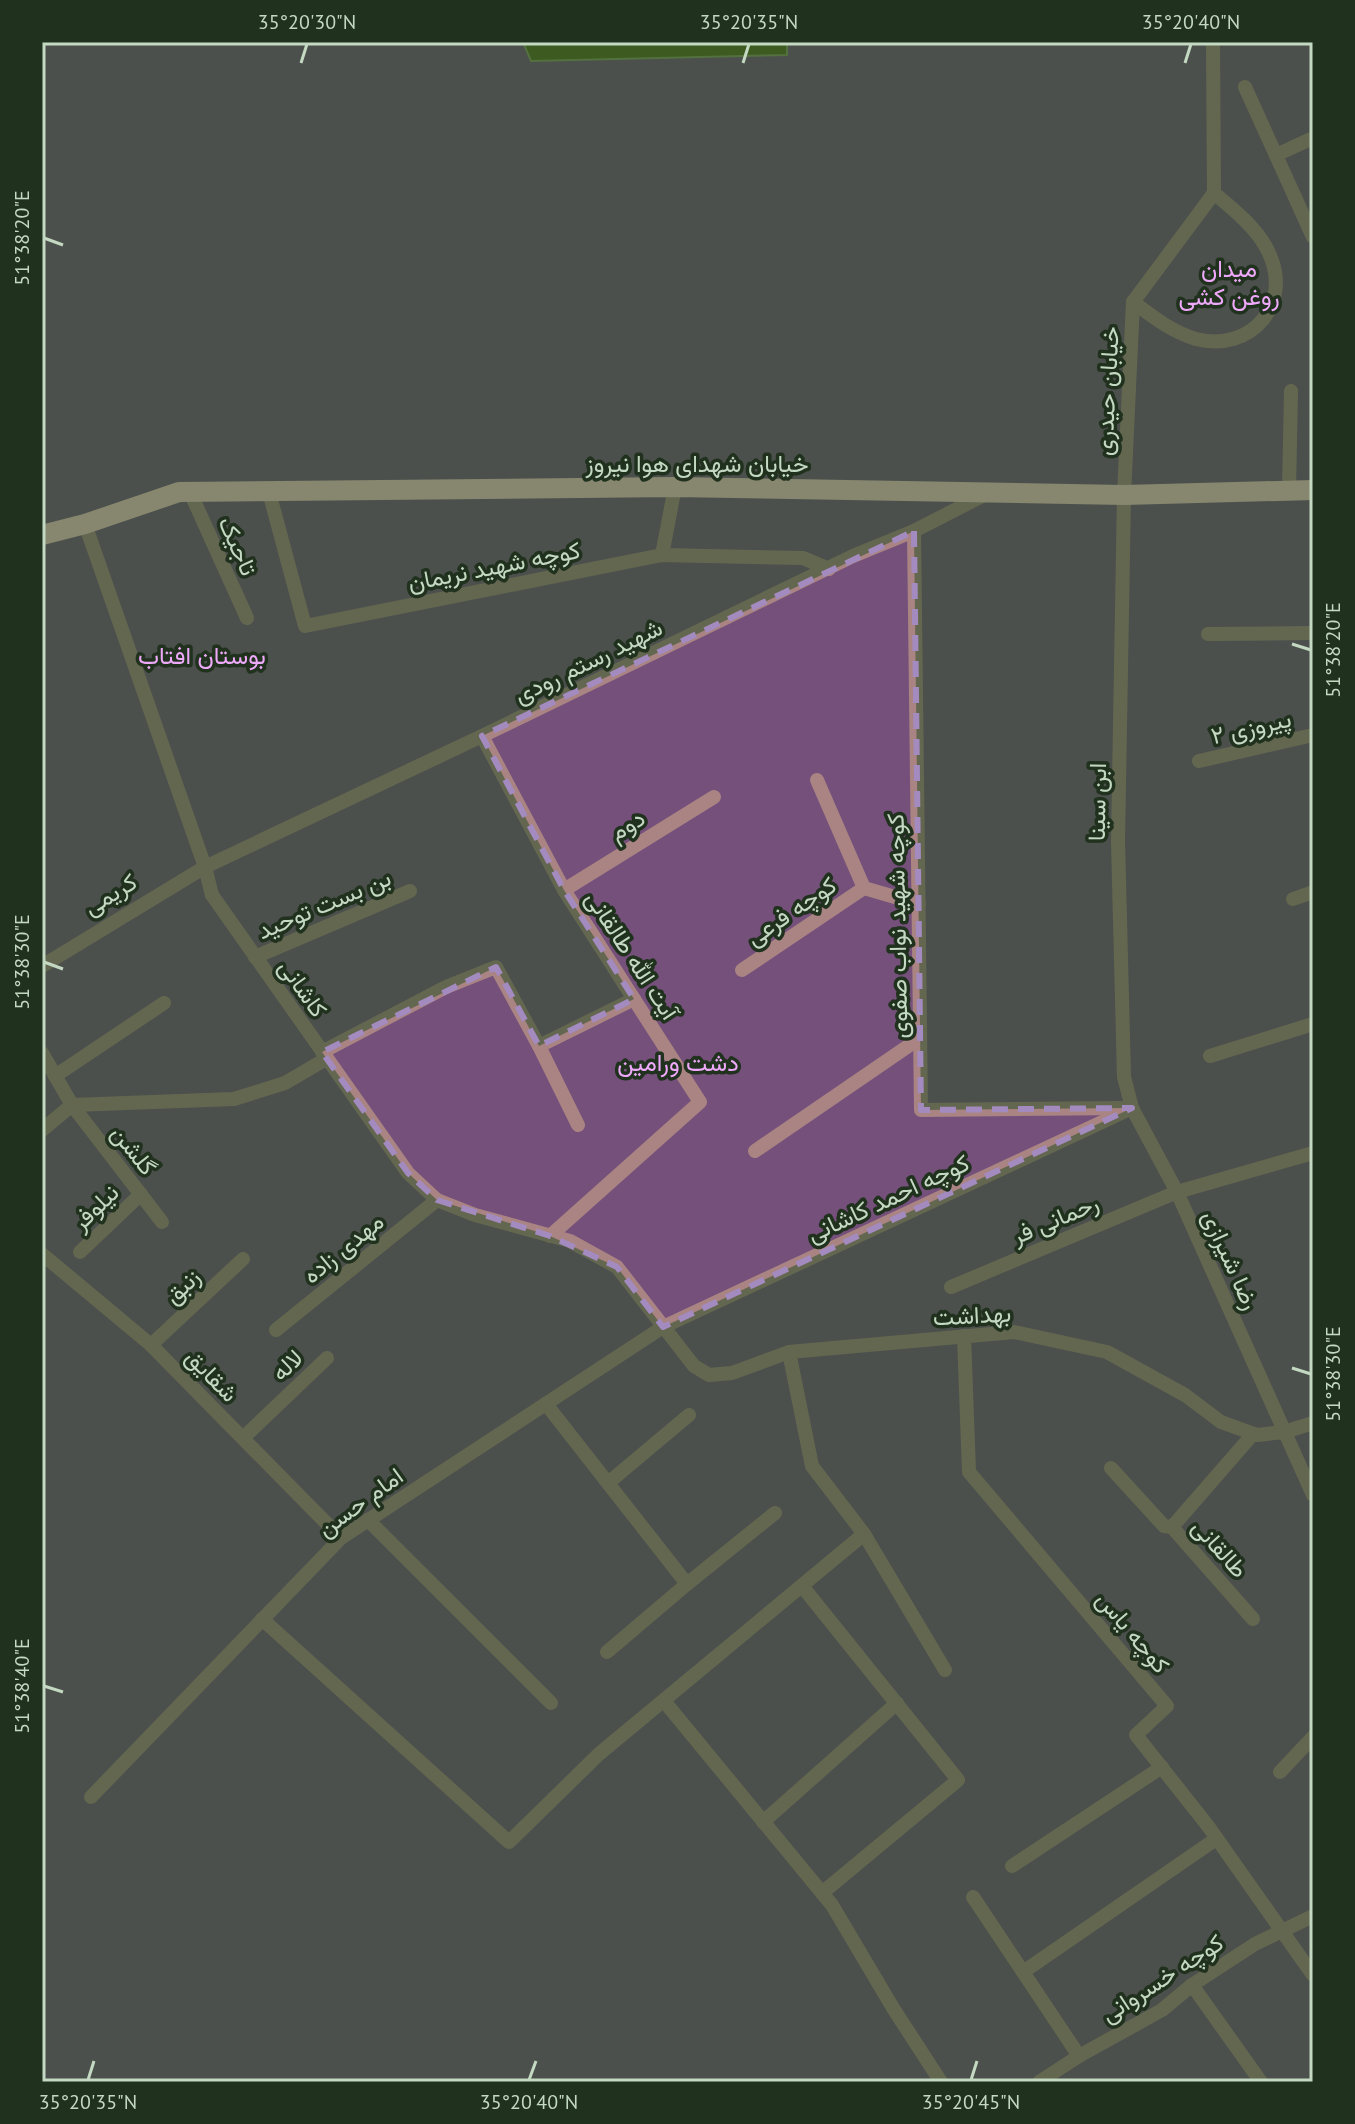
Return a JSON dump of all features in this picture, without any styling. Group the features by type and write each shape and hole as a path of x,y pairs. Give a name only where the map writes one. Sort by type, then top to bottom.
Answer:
{"main road":[{"name":"خیابان شهدای هوا نیروز","path":"43,533 85,524 179,492 675,487 1124,495 1313,490"}],"street":[{"path":"1133,302 1214,193 1213,42"},
{"path":"1245,87 1313,237"},
{"path":"1276,155 1313,138"},
{"name":"خیابان حیدری","path":"1133,302 1169,328 1198,339 1231,341 1253,330 1270,311 1277,283 1268,251 1244,218 1214,193"},
{"name":"خیابان حیدری","path":"1124,495 1133,302"},
{"path":"1289,491 1291,391"},
{"path":"662,555 675,487"},
{"name":"تاجیک","path":"190,492 247,618"},
{"name":"کوچه شهید نریمان","path":"269,492 305,626 662,555 803,558 829,569"},
{"name":"شهید رستم رودی","path":"205,867 853,556 914,531 990,492"},
{"name":"ابن سینا","path":"1124,495 1118,841 1124,1077 1132,1108"},
{"name":"کاشانی","path":"85,524 205,867 212,895 408,1173 437,1200 475,1215 570,1241 617,1267 663,1327"},
{"name":"کوچه شهید نواب صفوی","path":"914,531 921,1110 1132,1108"},
{"path":"1208,634 1313,633"},
{"name":"پیروزی ۲","path":"1199,761 1313,735"},
{"name":"آیت الله طالقانی","path":"482,736 564,890 700,1102 550,1236"},
{"path":"817,780 864,888 919,904"},
{"name":"دوم","path":"564,890 714,797"},
{"name":"کریمی","path":"42,966 205,867"},
{"name":"کوچه فرعی","path":"742,970 864,888"},
{"name":"بن بست توحید","path":"255,957 410,891"},
{"path":"1293,899 1313,892"},
{"path":"42,1130 72,1105 234,1099 285,1083 324,1055 446,987 496,967 578,1125"},
{"path":"539,1046 634,999"},
{"path":"55,1076 164,1003"},
{"path":"1210,1056 1313,1024"},
{"path":"755,1151 920,1038"},
{"name":"گلشن","path":"42,1053 72,1105 162,1222"},
{"name":"رضا شیرازی","path":"1132,1108 1177,1192 1313,1495"},
{"name":"کوچه احمد کاشانی","path":"663,1327 1132,1108"},
{"name":"رحمانی فر","path":"951,1287 1177,1192 1313,1153"},
{"name":"نیلوفر","path":"80,1252 141,1194"},
{"name":"مهدی زاده","path":"276,1330 437,1200"},
{"name":"شقایق","path":"42,1254 151,1345 341,1538"},
{"name":"زنبق","path":"151,1345 243,1259"},
{"name":"بهداشت","path":"663,1327 694,1366 709,1375 732,1373 789,1352 1014,1332 1107,1352 1185,1395 1221,1422 1253,1434 1284,1432 1313,1423"},
{"name":"امام حسن","path":"91,1797 341,1538 663,1327"},
{"name":"کوچه یاس","path":"964,1336 969,1472 1167,1706 1136,1735 1216,1839 1313,1975"},
{"path":"789,1352 812,1466 864,1534 945,1670"},
{"name":"لاله","path":"243,1438 327,1358"},
{"path":"546,1404 687,1584"},
{"path":"608,1483 689,1415"},
{"name":"طالقانی","path":"1253,1434 1172,1527 1253,1619"},
{"path":"1111,1468 1164,1526 1172,1527"},
{"path":"607,1652 775,1513"},
{"path":"368,1520 551,1703"},
{"path":"262,1619 509,1842 599,1754 864,1534"},
{"path":"802,1586 958,1780 822,1893"},
{"path":"664,1701 832,1905 941,2082"},
{"path":"763,1822 897,1703"},
{"path":"1280,1772 1313,1737"},
{"path":"1012,1866 1162,1767"},
{"path":"1023,1972 1216,1839"},
{"path":"973,1897 1079,2056"},
{"name":"کوچه خسروانی","path":"1039,2082 1162,2010 1192,1985 1255,1944 1313,1916"},
{"path":"1192,1985 1261,2082"}],"highlighted area":[{"path":"914,531 921,1110 1132,1108 663,1327 617,1267 550,1236 437,1200 408,1173 322,1052 496,967 539,1046 634,999 564,890 482,736"}],"green space":[{"name":"دشت ورامین","path":"42,42 1313,42 1313,2082 42,2082"}],"building":[{"path":"523,42 787,42 787,55 531,61"}],"park label":[{"name":"میدان روغن کشی","path":"1229,282"},
{"name":"بوستان افتاب","path":"202,655"}]}
